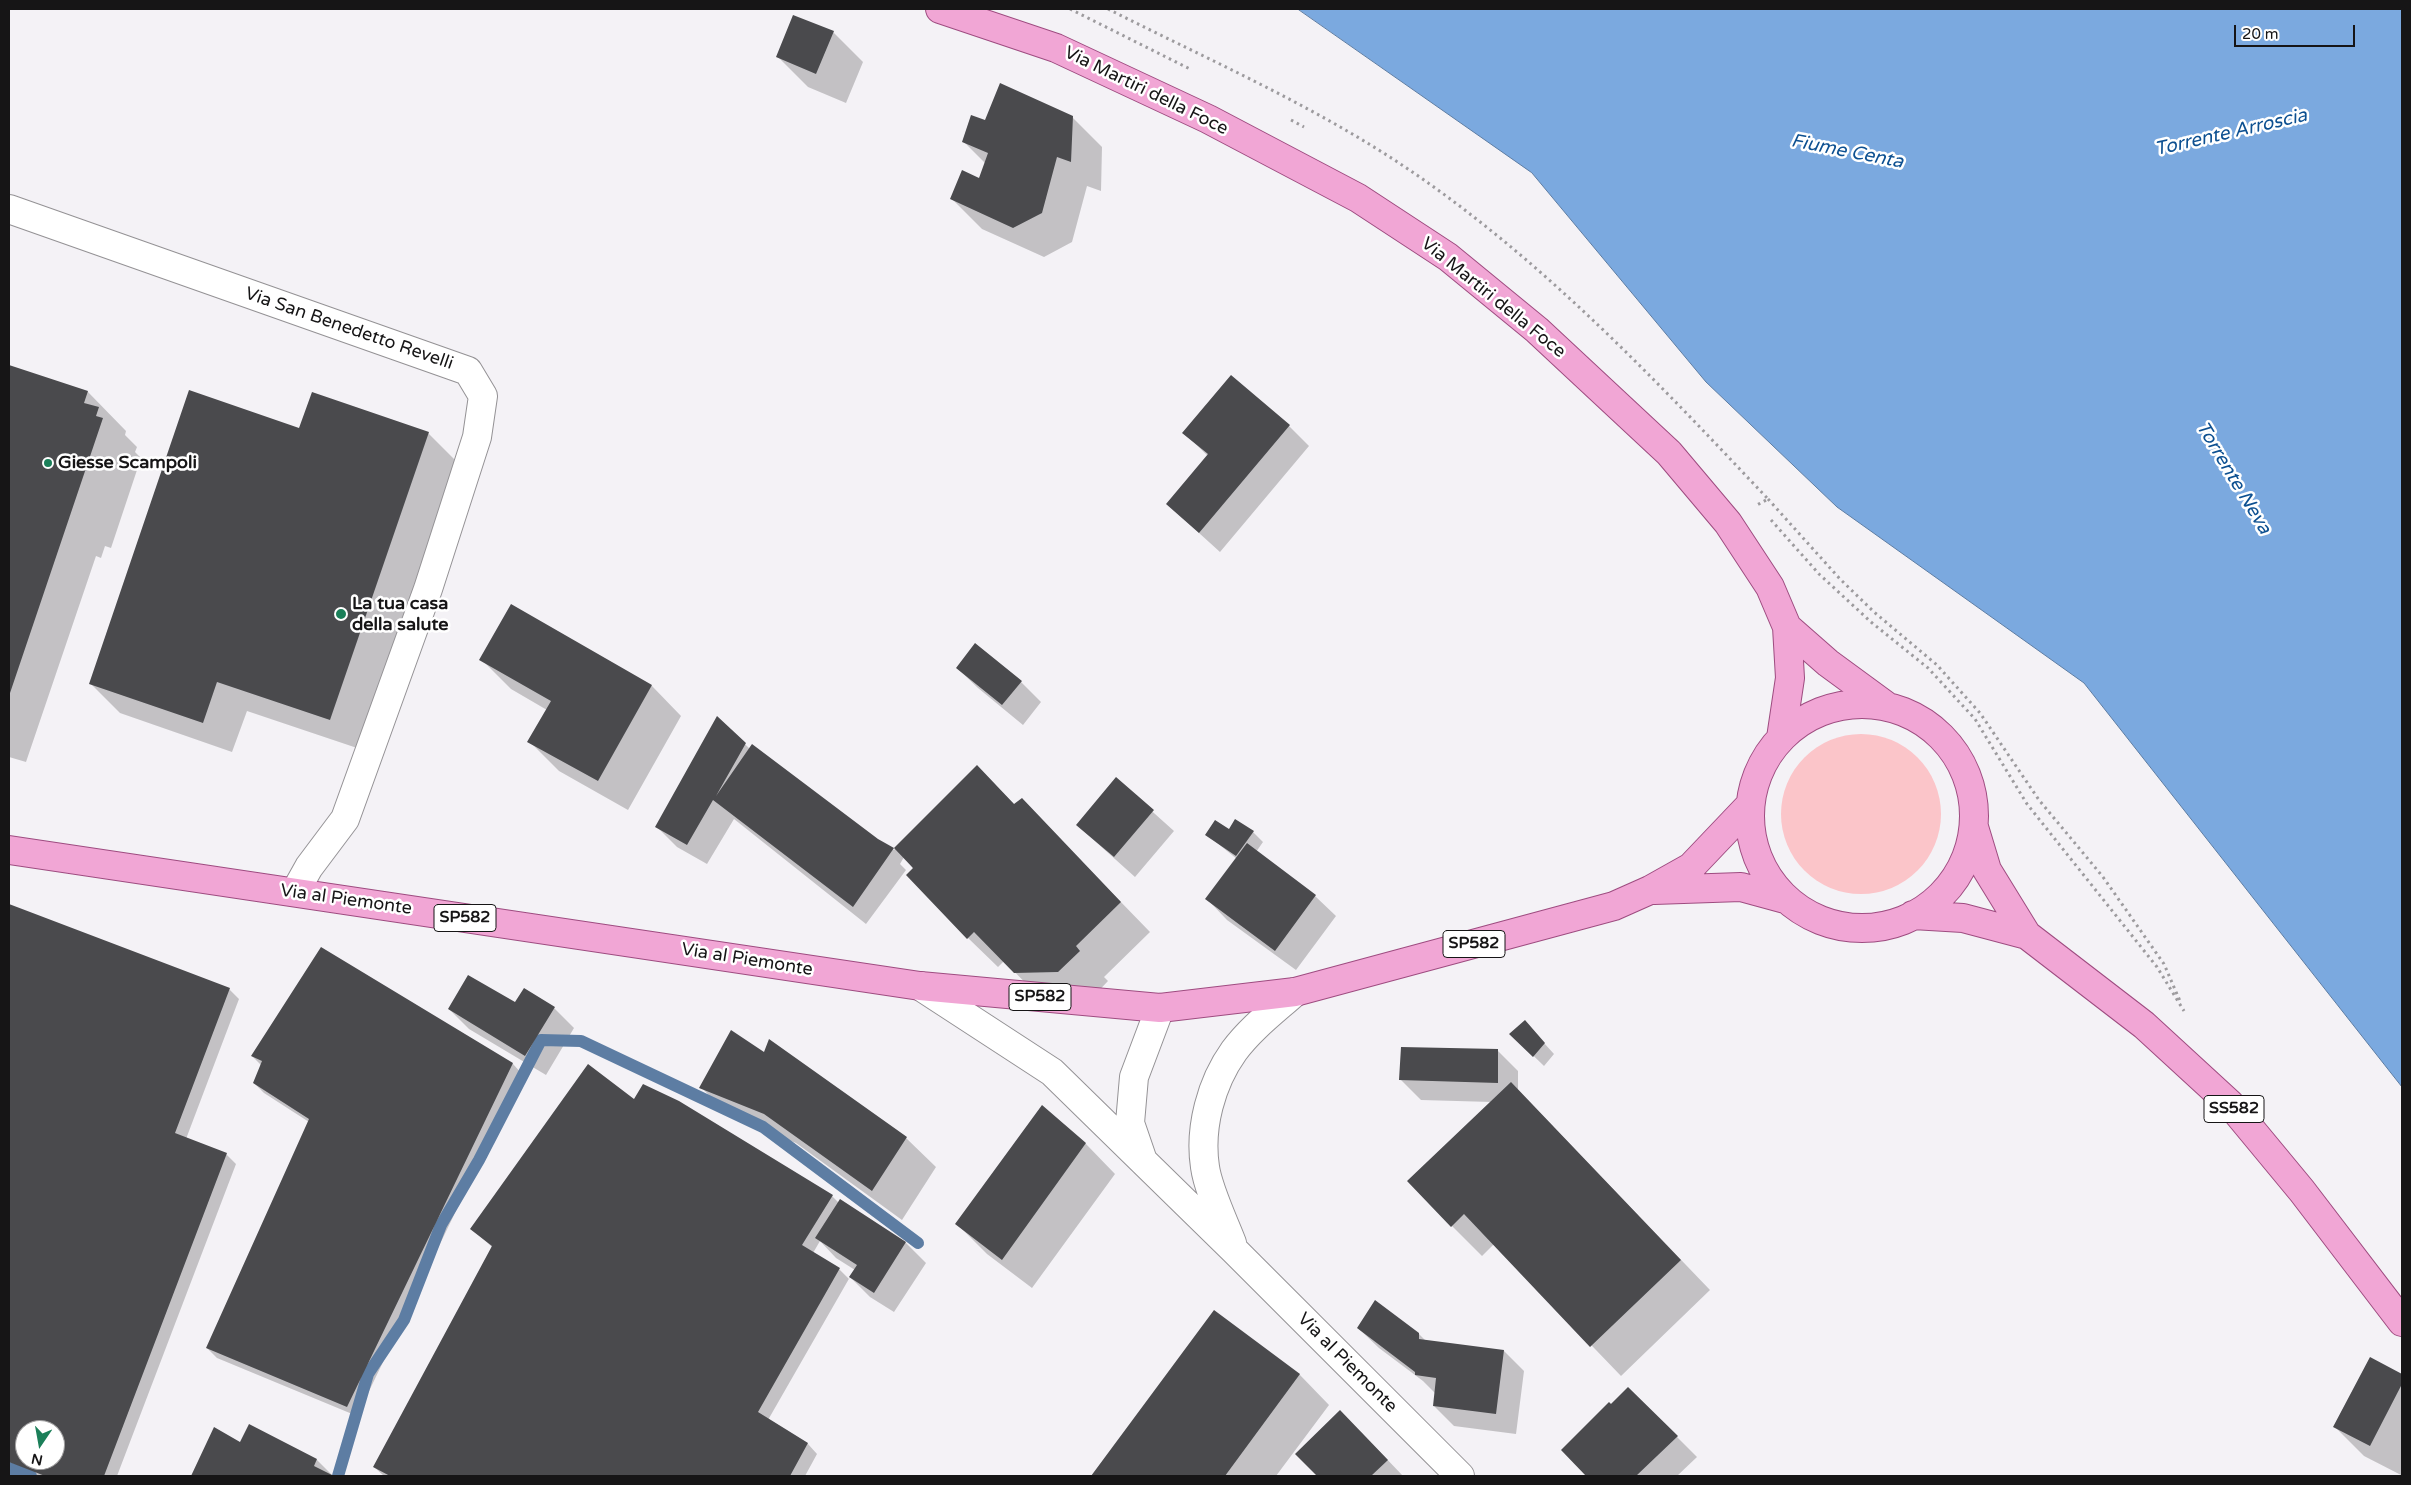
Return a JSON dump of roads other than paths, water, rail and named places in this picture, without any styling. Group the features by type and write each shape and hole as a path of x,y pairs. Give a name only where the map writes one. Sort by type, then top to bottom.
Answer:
{"main road":[{"name":"Via Martiri della Foce","path":"940,9 1056,48 1208,120 1358,198 1448,257 1537,330 1669,453 1728,523 1770,586 1787,627 1790,678 1781,738"},
{"name":"Via Martiri della Foce","path":"1787,627 1828,663 1889,708"},
{"path":"1863,704 1889,708 1924,724 1940,736 1952,751 1970,786 1974,825 1967,855 1952,882 1931,905 1913,916 1878,927 1841,926 1806,913 1785,899 1769,879 1757,858 1750,826 1750,805 1754,784 1762,764 1781,738 1801,721 1837,707 1863,704"},
{"name":"Via al Piemonte","path":"9,850 920,986 1160,1008 1296,992 1614,906 1650,890 1691,867 1750,805"},
{"name":"SS582","path":"1974,825 1987,870 2027,936 2144,1025 2230,1104 2302,1190 2402,1322"},
{"name":"Via al Piemonte","path":"1650,890 1742,887 1785,899"},
{"name":"SS582","path":"1913,916 1963,918 2027,936"}],"street":[{"name":"Via San Benedetto Revelli","path":"9,209 468,371 483,396 477,437 428,589 345,819 294,892"},
{"name":"Via al Piemonte","path":"920,986 1052,1072 1234,1250 1460,1476"},
{"name":"Via al Piemonte","path":"1234,1250 1205,1169 1203,1132 1211,1097 1234,1051 1259,1024 1296,992"},
{"name":"Via al Piemonte","path":"1143,1161 1130,1124 1134,1077 1160,1008"}],"water":[{"path":"1298,9 2402,9 2402,1087 2084,683 1837,507 1706,382 1532,173"}],"waterway":[{"path":"338,1476 368,1374 404,1320 441,1225 479,1160 541,1040 581,1041 763,1127 918,1243"},
{"path":"9,1468 31,1476"}],"place":[{"name":"Giesse Scampoli","path":"48,463"},
{"name":"La tua casa della salute","path":"341,614"}],"water label":[{"name":"Torrente Arroscia","path":"2231,133"},
{"name":"Fiume Centa","path":"1847,152"},
{"name":"Torrente Neva","path":"2233,478"}]}
